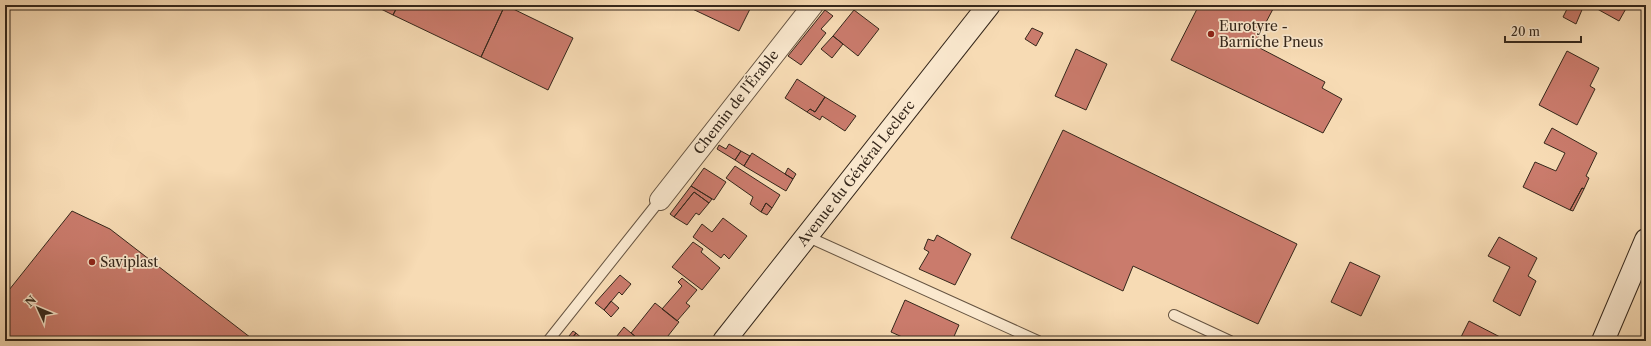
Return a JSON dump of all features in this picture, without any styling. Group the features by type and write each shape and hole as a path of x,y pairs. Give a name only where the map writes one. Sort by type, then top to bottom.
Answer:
{"main road":[{"name":"Avenue du Général Leclerc","path":"724,341 989,5"},
{"path":"1603,341 1646,240"}],"street":[{"name":"Chemin de l'Érable","path":"660,200 813,5"}],"lane":[{"path":"548,341 660,200"},
{"path":"806,236 1038,341"},
{"path":"1174,315 1230,341"}],"building":[{"path":"373,5 398,5 393,15"},
{"path":"398,5 505,5 481,57 393,15"},
{"path":"505,5 573,38 548,90 481,57"},
{"path":"684,5 752,5 739,31"},
{"path":"1199,5 1266,5 1273,9 1254,45 1325,82 1322,88 1342,99 1323,133 1171,60"},
{"path":"1569,5 1584,5 1576,24 1563,17"},
{"path":"1590,5 1628,5 1619,21"},
{"path":"825,10 833,16 821,29 826,33 801,65 788,56"},
{"path":"854,10 879,29 858,56 833,36"},
{"path":"1032,28 1043,33 1036,46 1025,39"},
{"path":"833,36 843,44 832,58 821,49"},
{"path":"1076,49 1107,64 1086,110 1055,96"},
{"path":"1567,51 1599,68 1590,86 1595,89 1577,125 1539,105"},
{"path":"797,79 825,97 815,112 810,109 807,112 785,98"},
{"path":"825,97 856,116 845,131 822,116 820,120 807,112 810,109 815,112"},
{"path":"1552,128 1597,153 1586,176 1589,178 1584,189 1582,188 1570,210 1523,187 1535,162 1556,171 1565,153 1544,143"},
{"path":"1063,130 1297,244 1258,324 1133,266 1123,291 1011,238"},
{"path":"729,144 741,151 735,160 717,149 719,145 726,149"},
{"path":"741,151 750,156 744,166 735,160"},
{"path":"752,153 793,179 786,191 744,166"},
{"path":"735,166 780,195 772,208 766,203 761,212 750,204 753,197 726,178"},
{"path":"704,168 726,182 714,200 691,186"},
{"path":"788,168 796,174 793,179 785,174"},
{"path":"691,186 712,199 709,203 694,192 674,217 670,214"},
{"path":"1582,188 1584,189 1573,211 1570,210"},
{"path":"694,192 709,203 699,215 696,213 687,225 674,217"},
{"path":"766,203 772,208 767,215 761,212"},
{"name":"Saviplast","path":"72,211 110,229 255,341 5,341 5,295"},
{"path":"723,218 747,236 729,259 724,254 721,258 693,237 702,224 712,232"},
{"path":"937,235 971,254 955,285 919,269 929,252 924,249 928,239 934,241"},
{"path":"1499,237 1537,258 1528,276 1536,281 1520,316 1493,301 1510,267 1488,256"},
{"path":"693,242 703,249 701,252 720,268 702,290 672,267"},
{"path":"1350,262 1380,276 1361,316 1331,302"},
{"path":"620,275 631,284 622,295 619,292 604,310 595,303"},
{"path":"682,278 697,290 686,303 690,306 677,321 662,309 682,286 678,282"},
{"path":"905,300 959,325 952,341 911,341 891,332"},
{"path":"611,301 619,308 611,317 604,310"},
{"path":"655,303 679,322 664,341 641,341 631,333"},
{"path":"1469,321 1502,338 1500,341 1459,341"},
{"path":"624,327 631,333 641,341 613,341"},
{"path":"573,331 576,333 570,341 565,341"},
{"path":"576,333 585,341 570,341"}],"place":[{"name":"Eurotyre - Barniche Pneus","path":"1211,34"},
{"name":"Saviplast","path":"92,262"}]}
